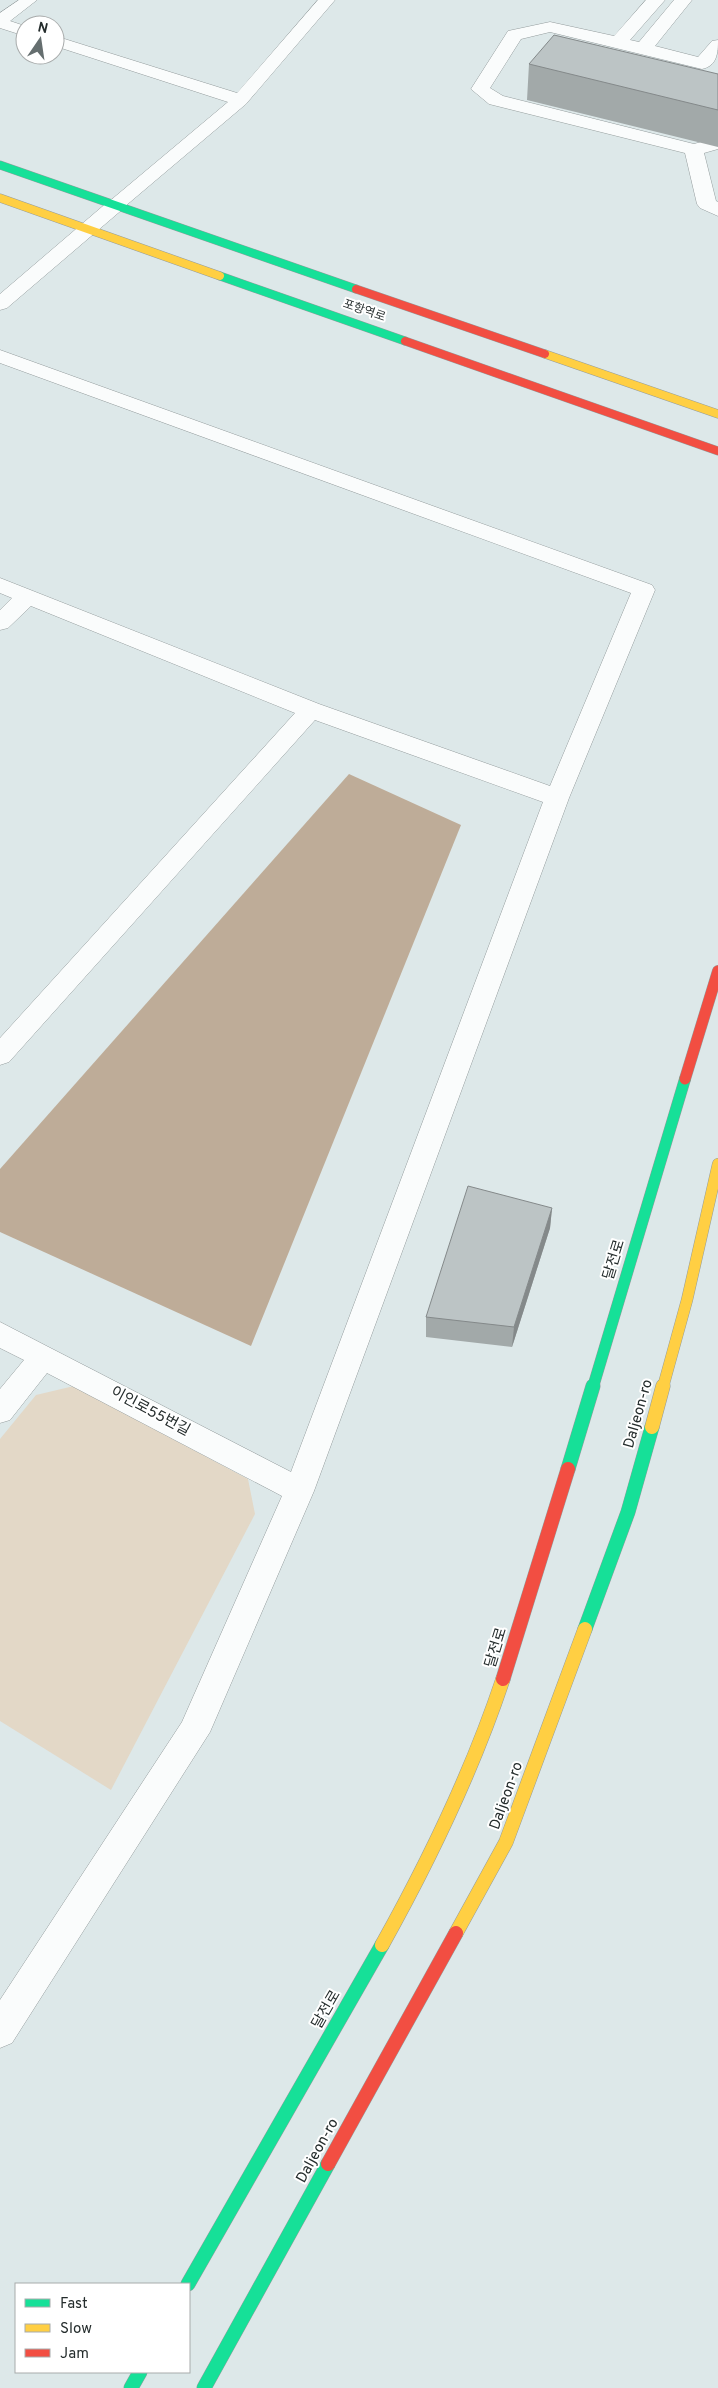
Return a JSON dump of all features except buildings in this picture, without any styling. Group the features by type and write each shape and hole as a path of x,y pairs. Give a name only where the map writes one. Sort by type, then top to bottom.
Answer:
{"street":[{"path":"618,42 656,0"},
{"path":"643,49 683,0"},
{"path":"718,45 702,64 618,42 550,27 514,35 480,89 496,100 694,150 718,143"},
{"path":"694,150 697,169 707,204 718,210"},
{"name":"포항역로","path":"0,164 718,414"},
{"name":"포항역로","path":"0,198 718,451"},
{"path":"0,304 117,204"},
{"path":"0,356 644,590 557,798 299,1491 194,1732 0,2031"},
{"path":"0,585 311,710 557,798"},
{"path":"0,623 28,596"},
{"path":"0,1055 311,710"},
{"name":"달전로","path":"189,2283 420,1877 491,1717 564,1483 718,971"},
{"name":"Daljeon-ro","path":"204,2388 506,1842 628,1512 687,1300 718,1164"},
{"name":"이인로55번길","path":"0,1334 299,1491"},
{"path":"0,1411 44,1357"},
{"path":"130,2388 139,2373"}],"lane":[{"path":"0,22 29,0"},
{"path":"117,204 240,100 327,0"},
{"path":"0,22 15,27"},
{"path":"65,44 240,100"}],"shaded area":[{"path":"349,774 461,825 251,1346 0,1232 0,1169"},
{"path":"74,1386 248,1479 255,1514 111,1790 0,1721 0,1439 36,1395"}],"traffic: fast":[{"path":"0,165 356,289"},
{"path":"220,276 405,341"},
{"path":"568,1469 685,1079"},
{"path":"585,1629 628,1512 652,1427"},
{"path":"189,2283 382,1945"},
{"path":"204,2388 328,2164"},
{"path":"131,2388 139,2373"}],"traffic: slow":[{"path":"0,198 220,276"},
{"path":"545,354 718,414"},
{"path":"652,1427 687,1300 718,1164"},
{"path":"456,1933 506,1842 585,1629"},
{"path":"382,1945 450,1815 479,1747 503,1679"}],"traffic: jam":[{"path":"356,289 545,354"},
{"path":"405,341 718,451"},
{"path":"685,1079 718,971"},
{"path":"503,1679 568,1469"},
{"path":"328,2164 456,1933"}]}
